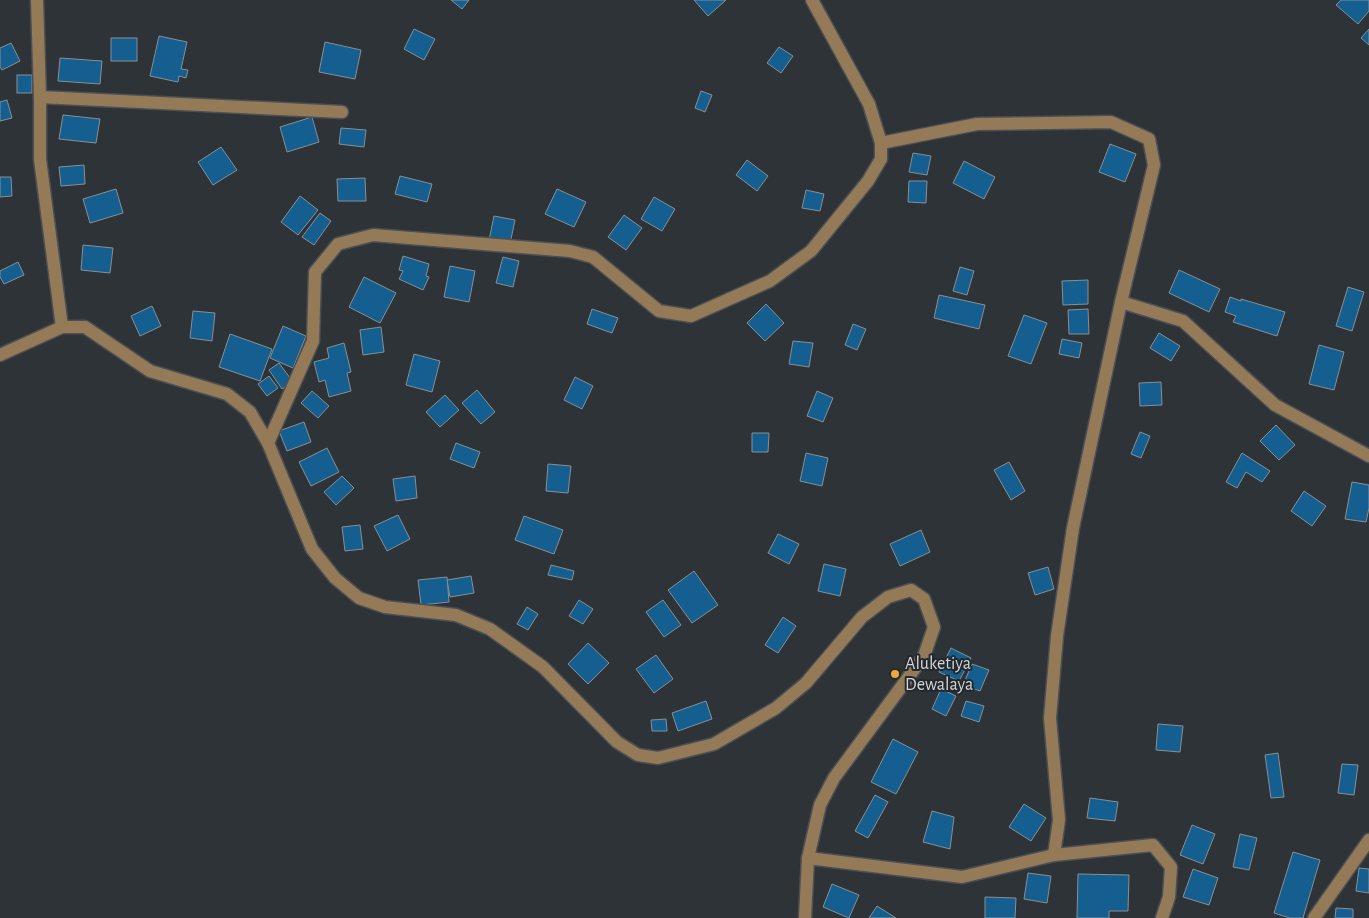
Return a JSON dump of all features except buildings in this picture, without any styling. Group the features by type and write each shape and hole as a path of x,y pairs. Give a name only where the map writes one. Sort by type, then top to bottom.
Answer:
{"street":[{"path":"37,0 40,159 62,327"},
{"path":"268,443 313,340 315,272 338,244 373,235 570,251 593,257 659,311 691,316 770,281 811,251 868,181 881,159 881,142 869,104 812,0"},
{"path":"40,97 342,112"},
{"path":"881,142 977,124 1111,122 1148,138 1154,164 1073,528 1057,636 1050,718 1059,820 1054,855"},
{"path":"1122,302 1183,321 1275,405 1369,456"},
{"path":"0,355 62,327 85,327 150,371 227,394 250,412 268,443 312,549 335,578 359,598 385,607 456,615 490,629 543,667 617,742 638,755 658,758 714,744 776,708 806,683 862,617 888,597 911,590 924,599 934,627 924,656 834,778 820,804 808,858 805,918"},
{"path":"1314,918 1369,840"},
{"path":"808,858 962,877 1054,855 1153,844 1170,867 1169,897 1162,918"}],"place":[{"name":"Aluketiya Dewalaya","path":"895,674"}]}
